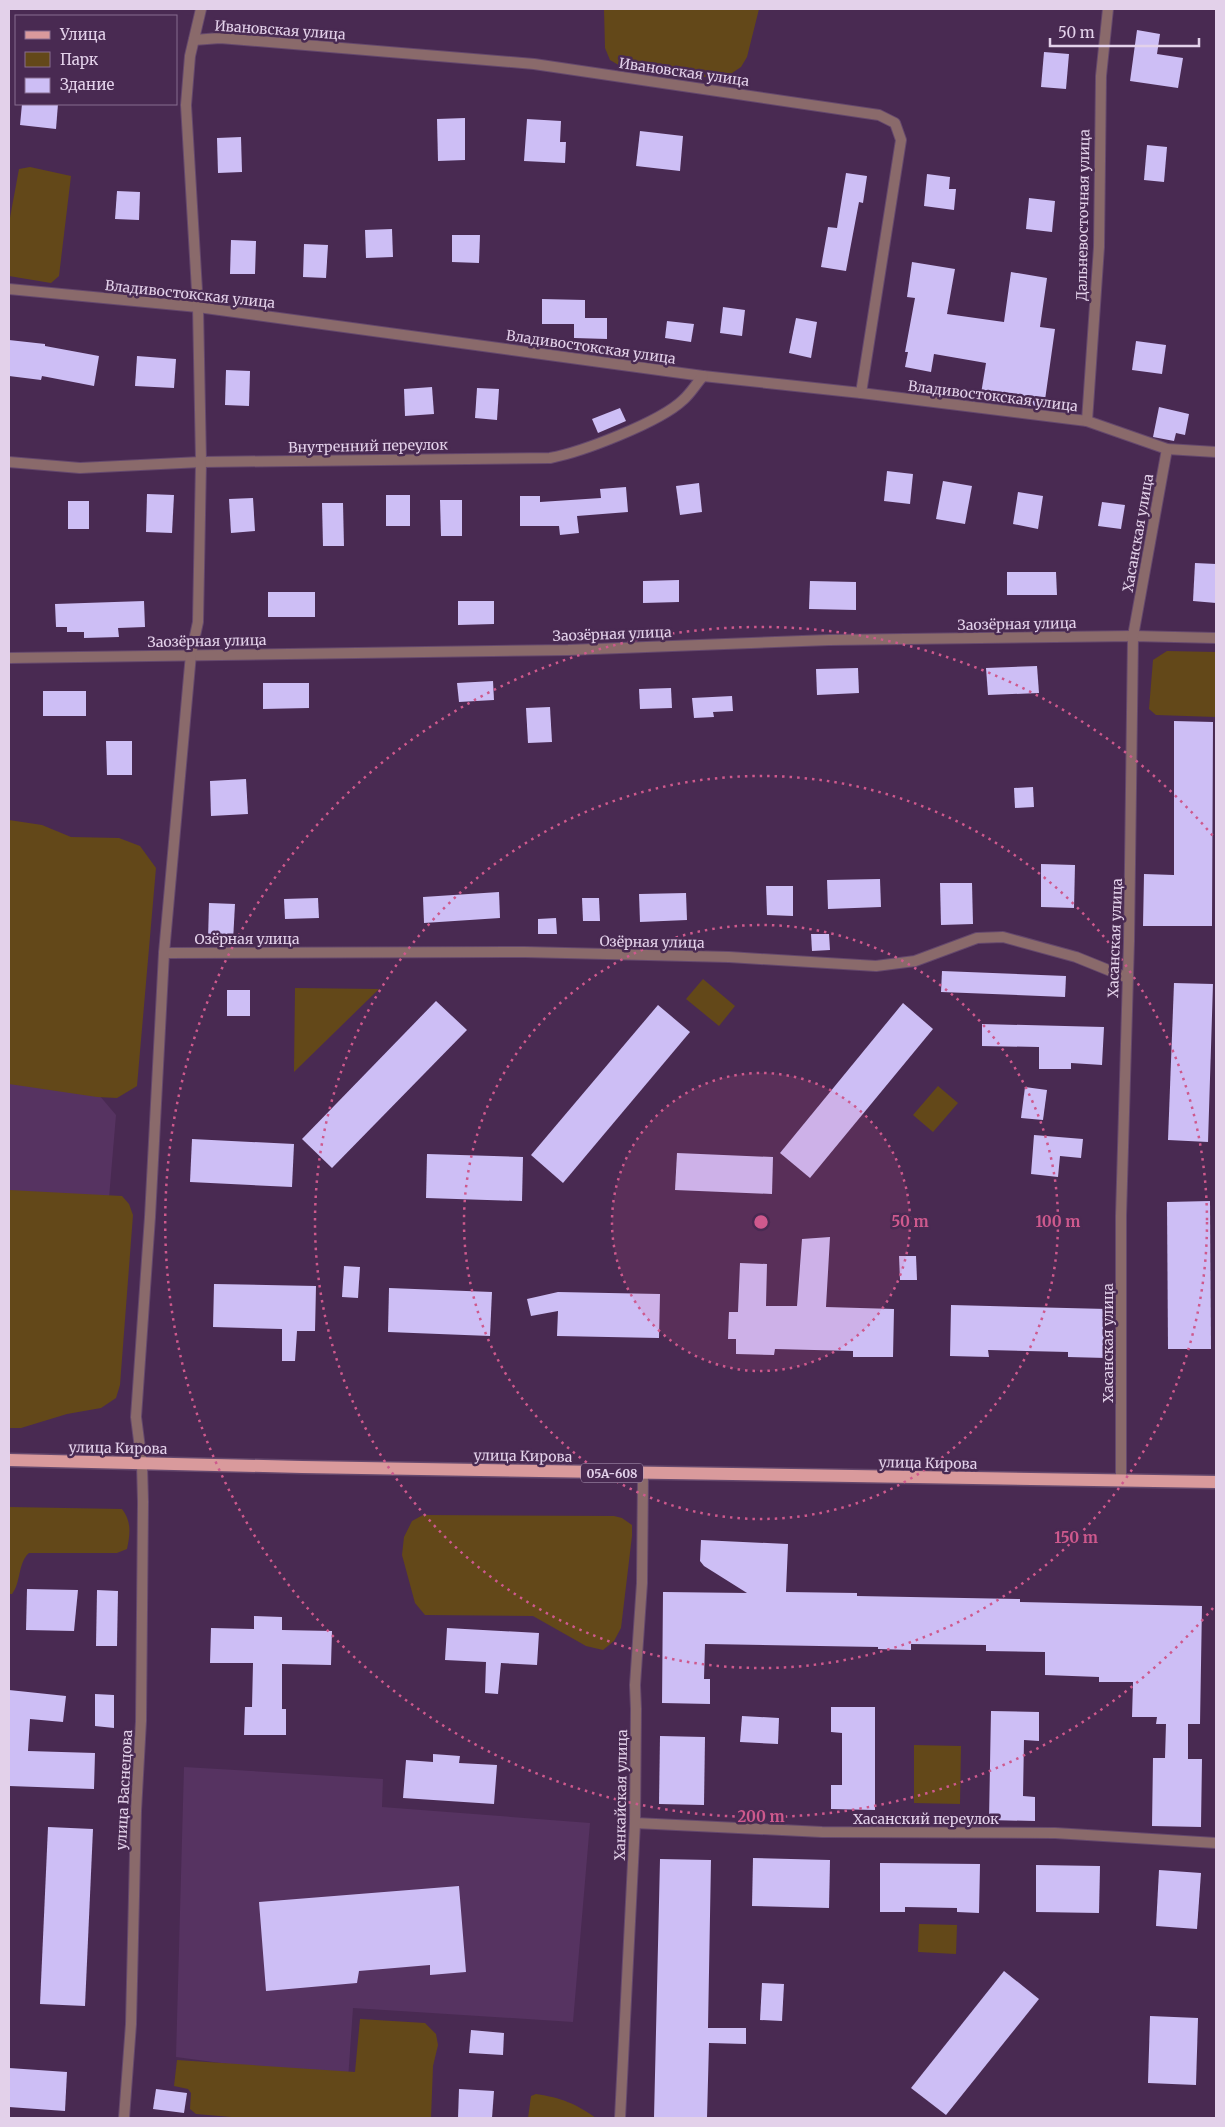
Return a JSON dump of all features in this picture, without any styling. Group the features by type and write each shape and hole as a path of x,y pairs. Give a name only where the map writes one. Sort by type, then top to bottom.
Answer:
{"main road":[{"name":"улица Кирова","path":"9,1460 142,1464 1216,1482"}],"street":[{"name":"улица Васнецова","path":"124,2118 131,2024 136,1812 141,1721 142,1464 136,1417 150,1217 164,953 190,654 198,622 201,462 198,307 186,105 190,56 201,9"},
{"name":"Дальневосточная улица","path":"1087,421 1099,247 1101,76 1108,9"},
{"name":"Ивановская улица","path":"194,40 220,38 534,64 879,115 895,123 901,140 861,393"},
{"name":"Владивостокская улица","path":"9,289 198,307 703,376 861,393 1087,421 1167,448"},
{"name":"Внутренний переулок","path":"9,462 80,468 201,462 550,458 569,455 658,418 683,400 703,376"},
{"path":"1167,448 1216,452"},
{"name":"Хасанская улица","path":"1121,1481 1121,1216 1128,978 1133,636 1167,448"},
{"name":"Заозёрная улица","path":"9,658 568,650 829,640 1133,636 1216,638"},
{"name":"Озёрная улица","path":"164,953 534,952 729,957 876,966 923,959 977,938 1003,937 1076,957 1128,978"},
{"name":"Ханкайская улица","path":"620,2118 635,1823 635,1685 642,1583 643,1473"},
{"name":"Хасанский переулок","path":"635,1823 841,1832 1055,1834 1216,1843"}],"shaded area":[{"path":"9,1079 87,1081 116,1115 95,1364 9,1362"},
{"path":"184,1767 383,1779 382,1807 590,1823 573,2022 353,2008 348,2080 176,2057"}],"green space":[{"path":"604,9 759,9 747,57 741,67 732,73 717,77 695,77 622,67 610,60 605,48"},
{"path":"30,167 71,176 59,276 51,283 9,276 9,223 19,169"},
{"path":"1167,651 1216,652 1216,717 1156,715 1149,709 1153,660"},
{"path":"9,820 42,825 71,837 119,838 140,846 156,868 137,1086 117,1098 97,1097 9,1084"},
{"path":"703,979 735,1006 719,1026 686,999"},
{"path":"295,988 379,989 294,1072"},
{"path":"938,1086 958,1103 933,1132 913,1115"},
{"path":"9,1190 122,1196 129,1204 133,1215 120,1385 116,1398 101,1408 67,1414 21,1428 9,1428"},
{"path":"9,1507 122,1509 129,1528 127,1549 117,1553 29,1553 23,1562 15,1589 12,1594 9,1594"},
{"path":"423,1515 614,1516 622,1518 632,1525 632,1536 621,1628 614,1641 603,1650 586,1646 533,1616 425,1615 415,1603 402,1555 404,1537 412,1521"},
{"path":"914,1745 961,1746 960,1804 914,1803"},
{"path":"919,1924 957,1925 956,1954 918,1952"},
{"path":"360,2019 425,2023 436,2034 438,2045 433,2066 431,2118 243,2118 196,2114 190,2109 191,2093 188,2089 174,2086 177,2060 355,2072"},
{"path":"536,2094 568,2102 596,2118 528,2118 531,2096"}],"building":[{"path":"1137,30 1160,34 1157,54 1183,58 1178,88 1130,81"},
{"path":"1044,52 1069,54 1066,89 1041,87"},
{"path":"22,105 58,105 56,129 20,125"},
{"path":"465,118 465,160 438,161 437,119"},
{"path":"527,119 561,121 560,142 566,142 565,163 524,161"},
{"path":"640,131 683,136 680,171 636,166"},
{"path":"241,137 242,172 218,173 217,138"},
{"path":"1147,145 1167,147 1164,182 1144,180"},
{"path":"846,173 867,176 863,203 859,202 846,271 821,267 828,227 837,228"},
{"path":"927,174 950,177 949,189 956,189 954,210 924,206"},
{"path":"117,191 140,192 139,220 115,219"},
{"path":"1029,198 1055,201 1052,232 1026,229"},
{"path":"392,229 393,257 366,258 365,230"},
{"path":"452,235 480,235 479,263 452,262"},
{"path":"231,240 256,241 255,274 230,274"},
{"path":"304,244 328,245 326,278 303,277"},
{"path":"912,262 955,269 947,314 1004,322 1011,272 1047,278 1040,327 1055,329 1044,407 980,400 986,363 934,354 931,372 905,367 908,352 905,352 915,298 907,297"},
{"path":"542,299 585,300 585,318 607,318 607,339 574,338 574,324 542,324"},
{"path":"723,307 745,310 742,336 720,333"},
{"path":"796,318 817,322 811,358 789,353"},
{"path":"667,321 694,324 691,342 665,338"},
{"path":"9,340 45,344 45,346 99,356 94,386 42,376 41,380 9,376"},
{"path":"1136,341 1166,345 1162,374 1132,370"},
{"path":"137,356 176,359 174,388 135,386"},
{"path":"226,370 250,371 249,406 225,405"},
{"path":"432,387 434,414 405,416 404,389"},
{"path":"477,388 499,389 497,420 475,418"},
{"path":"1159,407 1189,414 1185,435 1176,433 1174,441 1153,437"},
{"path":"620,408 626,421 598,433 592,419"},
{"path":"887,471 913,474 910,504 884,501"},
{"path":"943,481 972,486 965,524 936,519"},
{"path":"699,483 702,512 680,515 676,486"},
{"path":"626,487 628,512 577,516 579,533 560,535 559,526 520,526 520,496 540,496 540,502 601,498 600,489"},
{"path":"1018,492 1043,496 1038,529 1013,524"},
{"path":"147,494 174,495 172,533 146,532"},
{"path":"386,495 410,495 410,526 386,526"},
{"path":"253,498 255,531 231,533 229,499"},
{"path":"440,500 462,500 462,536 441,536"},
{"path":"68,501 89,501 89,529 68,529"},
{"path":"1102,502 1125,505 1121,529 1098,526"},
{"path":"322,503 343,503 344,546 323,546"},
{"path":"1195,563 1216,564 1216,603 1193,601"},
{"path":"1007,572 1056,572 1057,595 1007,595"},
{"path":"679,580 679,602 643,603 643,581"},
{"path":"810,581 856,582 856,610 809,609"},
{"path":"268,592 315,592 315,617 268,617"},
{"path":"144,601 145,627 118,628 119,637 84,638 84,632 67,632 67,627 56,627 55,604"},
{"path":"458,601 494,601 494,624 458,625"},
{"path":"1037,666 1039,693 988,695 986,668"},
{"path":"858,668 859,693 817,695 816,669"},
{"path":"493,681 494,700 459,702 457,683"},
{"path":"263,683 309,683 309,708 263,709"},
{"path":"671,688 672,708 640,709 639,689"},
{"path":"43,691 86,691 86,716 43,716"},
{"path":"732,696 733,711 713,712 714,717 694,718 692,698"},
{"path":"550,707 552,742 528,743 526,708"},
{"path":"1174,721 1213,722 1212,926 1143,926 1144,874 1174,875"},
{"path":"106,741 132,741 132,775 107,775"},
{"path":"246,779 248,814 211,816 210,781"},
{"path":"1033,787 1034,807 1015,808 1014,788"},
{"path":"1041,864 1075,865 1074,908 1041,907"},
{"path":"880,879 881,907 828,909 827,880"},
{"path":"940,883 972,883 973,924 941,925"},
{"path":"766,886 793,886 793,916 767,915"},
{"path":"499,892 500,918 424,923 423,897"},
{"path":"686,893 687,920 640,922 639,894"},
{"path":"318,898 319,918 285,919 284,899"},
{"path":"582,898 599,898 600,921 583,921"},
{"path":"209,903 235,904 233,941 208,940"},
{"path":"556,918 557,934 538,934 538,919"},
{"path":"811,934 829,934 830,950 812,951"},
{"path":"942,971 1066,976 1065,997 941,992"},
{"path":"1174,983 1213,984 1208,1142 1168,1140"},
{"path":"227,990 250,990 250,1016 227,1016"},
{"path":"436,1001 467,1030 332,1168 302,1139"},
{"path":"903,1003 933,1029 810,1178 780,1153"},
{"path":"658,1005 690,1032 563,1183 531,1155"},
{"path":"982,1024 1104,1027 1102,1065 1071,1063 1071,1069 1039,1069 1039,1047 982,1046"},
{"path":"1025,1087 1047,1090 1043,1120 1021,1118"},
{"path":"1034,1135 1083,1139 1081,1158 1060,1156 1058,1177 1031,1174"},
{"path":"192,1139 294,1144 292,1187 190,1182"},
{"path":"677,1153 773,1157 772,1194 675,1190"},
{"path":"427,1154 523,1157 522,1201 426,1198"},
{"path":"1210,1201 1211,1349 1168,1349 1167,1202"},
{"path":"830,1237 826,1307 894,1309 893,1357 853,1357 853,1351 775,1349 774,1355 736,1354 736,1339 728,1339 729,1312 738,1312 740,1263 767,1264 766,1306 797,1306 802,1239"},
{"path":"899,1256 916,1256 917,1280 900,1280"},
{"path":"344,1266 360,1267 358,1298 342,1297"},
{"path":"214,1284 316,1286 315,1331 297,1331 295,1361 282,1361 282,1329 213,1327"},
{"path":"389,1288 492,1292 490,1336 388,1332"},
{"path":"558,1292 660,1294 659,1338 557,1336 558,1311 531,1316 527,1299"},
{"path":"951,1305 1107,1309 1106,1358 1068,1357 1068,1352 988,1350 989,1357 950,1356"},
{"path":"701,1540 788,1544 786,1592 857,1593 857,1596 1020,1599 1020,1602 1202,1606 1200,1724 1188,1724 1188,1759 1202,1759 1201,1827 1152,1826 1153,1758 1165,1758 1166,1724 1156,1724 1157,1717 1132,1717 1133,1682 1099,1682 1099,1677 1045,1675 1045,1652 986,1651 986,1645 911,1644 911,1650 878,1649 878,1647 705,1644 704,1679 710,1679 710,1704 662,1703 663,1592 747,1593 704,1566 700,1561"},
{"path":"27,1589 78,1590 74,1631 26,1630"},
{"path":"97,1590 118,1591 117,1646 96,1646"},
{"path":"254,1616 282,1617 282,1630 332,1631 331,1665 282,1664 282,1709 286,1709 286,1735 244,1735 245,1707 252,1707 253,1663 210,1663 211,1628 254,1629"},
{"path":"447,1628 539,1633 537,1665 501,1663 498,1694 485,1693 486,1662 445,1660"},
{"path":"9,1690 66,1696 63,1722 30,1719 28,1751 95,1753 94,1789 9,1786"},
{"path":"95,1694 114,1695 114,1728 95,1726"},
{"path":"831,1707 875,1707 875,1810 831,1809 831,1785 842,1785 842,1733 831,1732"},
{"path":"991,1711 1039,1712 1039,1741 1024,1740 1023,1796 1035,1797 1035,1821 989,1820"},
{"path":"742,1716 779,1718 778,1744 740,1742"},
{"path":"660,1736 705,1737 704,1805 659,1804"},
{"path":"433,1754 460,1756 459,1763 497,1765 494,1804 403,1798 406,1760 433,1762"},
{"path":"48,1827 93,1829 85,2006 40,2004"},
{"path":"753,1858 830,1860 829,1908 752,1906"},
{"path":"660,1859 711,1860 708,2028 746,2028 746,2044 709,2043 707,2118 654,2118"},
{"path":"880,1863 980,1864 979,1913 957,1912 957,1908 905,1907 905,1912 880,1912"},
{"path":"1036,1865 1100,1866 1099,1913 1036,1912"},
{"path":"1159,1870 1201,1873 1197,1929 1156,1926"},
{"path":"459,1886 466,1972 430,1975 430,1965 359,1971 357,1983 266,1991 259,1902"},
{"path":"1004,1971 1039,1999 946,2115 911,2088"},
{"path":"762,1983 784,1984 782,2021 760,2020"},
{"path":"1150,2016 1198,2018 1196,2085 1148,2083"},
{"path":"471,2030 504,2033 503,2055 469,2053"},
{"path":"9,2068 67,2072 65,2111 9,2107"},
{"path":"156,2089 187,2093 184,2113 153,2109"},
{"path":"459,2089 494,2091 492,2118 458,2118"}]}
